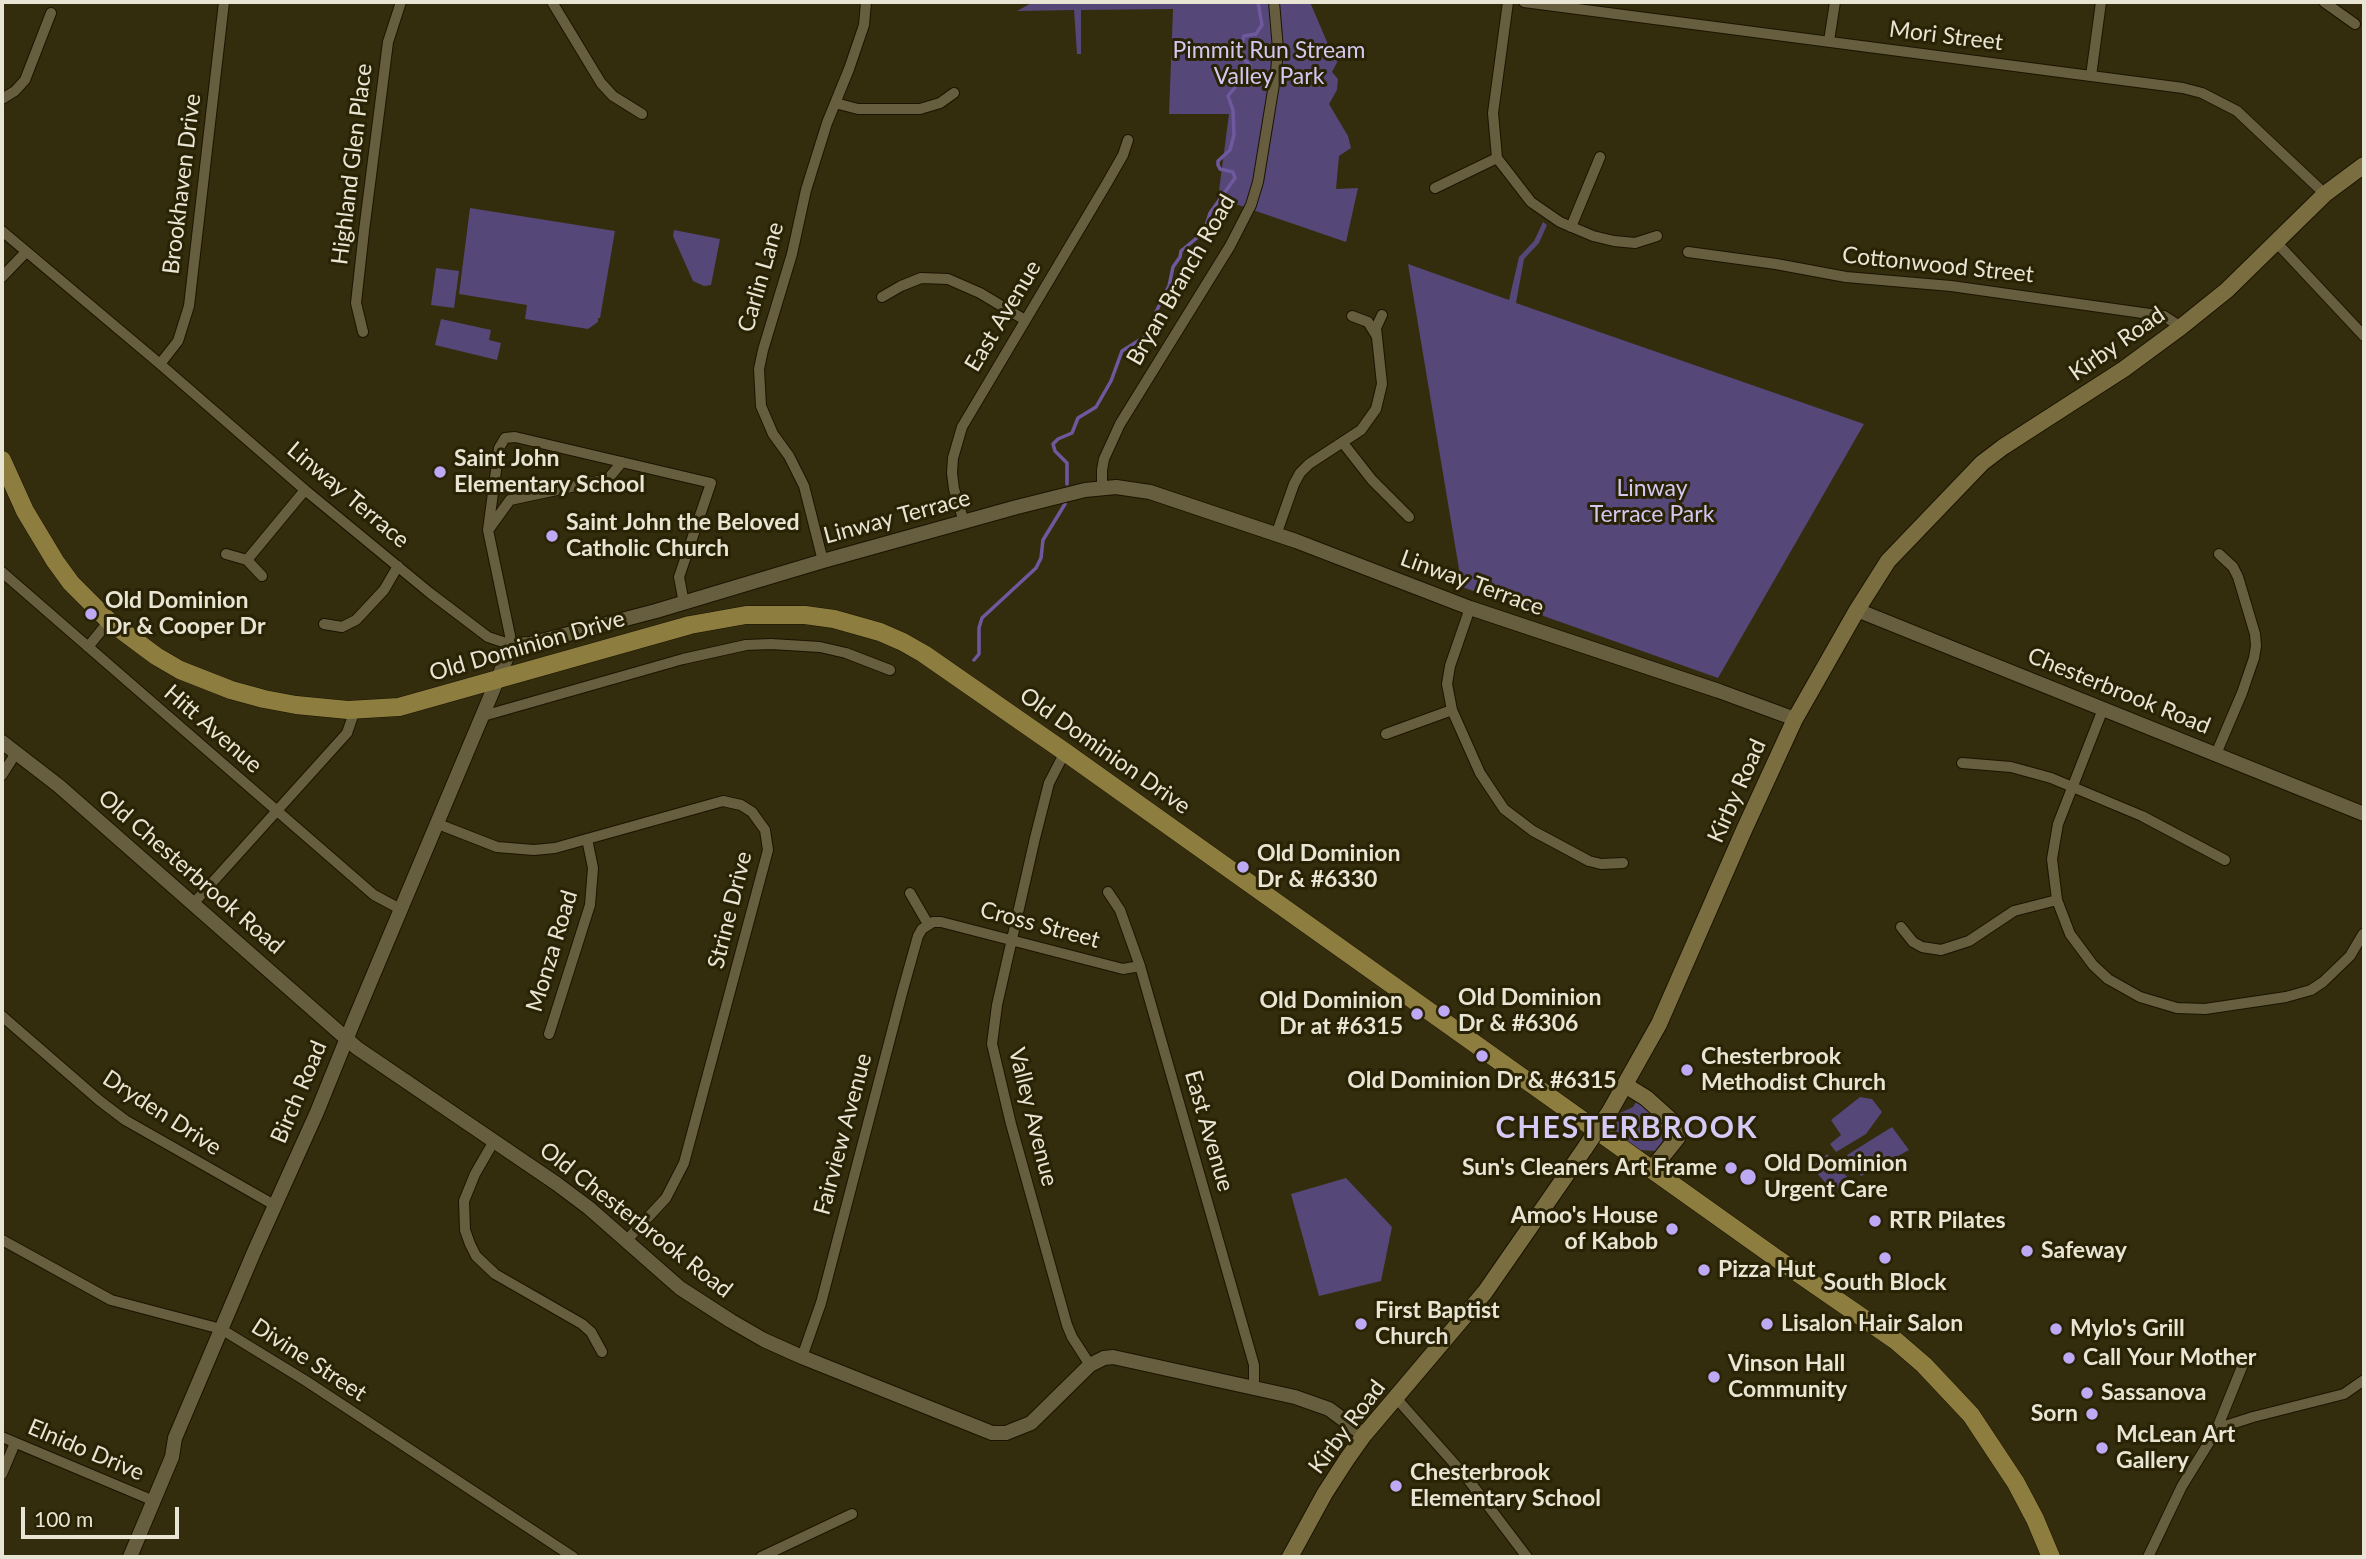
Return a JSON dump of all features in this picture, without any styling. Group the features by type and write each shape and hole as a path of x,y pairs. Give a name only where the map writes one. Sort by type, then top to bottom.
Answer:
{"main road":[{"name":"Kirby Road","path":"1290,1557 1325,1493 1364,1435 1397,1399 1500,1272 1610,1111 1659,1024 1796,719 1857,610 1895,554 1982,463 2124,369 2181,327 2227,290 2325,194 2364,164"},
{"name":"Old Dominion Drive","path":"2,460 25,510 55,561 109,621 156,656 193,675 231,690 296,705 355,710 399,707 718,619 775,614 815,616 857,624 902,642 924,654 1065,752 1789,1268 1888,1335 1924,1366 1971,1415 1996,1450 2035,1519 2051,1557"},
{"path":"1625,1084 1646,1098 1675,1124 1677,1138 1653,1169"}],"street":[{"name":"Brookhaven Drive","path":"160,364 178,341 189,306 224,2"},
{"name":"Highland Glen Place","path":"363,332 356,303 388,42 401,2"},
{"path":"552,2 601,83 620,101 642,114"},
{"name":"Carlin Lane","path":"823,561 804,486 797,470 767,424 758,382 763,350 792,254 806,190 864,25 866,2"},
{"name":"Bryan Branch Road","path":"1102,487 1101,470 1104,459 1120,424 1226,252 1251,205 1258,182 1276,72 1278,36 1274,2"},
{"path":"1508,2 1493,113 1497,158 1516,185 1549,217 1593,236 1614,241 1635,243 1657,236"},
{"name":"Mori Street","path":"1524,2 2183,88 2220,101 2247,120 2325,194"},
{"path":"1829,41 1835,2"},
{"path":"2091,76 2101,2"},
{"path":"2324,2 2356,24"},
{"path":"2,99 15,91 25,80 51,13"},
{"path":"835,103 858,109 920,109 940,103 954,93"},
{"name":"East Avenue","path":"964,522 954,489 953,473 956,442 962,427 1107,183 1128,140"},
{"path":"1571,227 1600,156"},
{"path":"1435,188 1497,158"},
{"name":"Linway Terrace","path":"2,231 304,490 488,636 512,645 530,644 684,603 964,522 1102,487 1125,487 1150,492 1276,535 1470,608 1653,668 1796,719"},
{"path":"2276,242 2364,336"},
{"path":"2,277 26,252"},
{"name":"Cottonwood Street","path":"1688,252 1846,277 1951,286 2164,316 2181,327"},
{"path":"882,297 921,278 948,279 980,293 1025,320"},
{"path":"1276,535 1300,473 1309,464 1362,430 1370,420 1380,397 1382,384 1376,334 1382,315"},
{"path":"1352,316 1367,321 1376,334"},
{"path":"512,645 488,530 499,448 505,438 515,437 711,483 679,578 684,603"},
{"path":"1343,443 1372,480 1409,517"},
{"path":"488,530 510,500 608,479 622,462"},
{"path":"247,561 304,490"},
{"path":"226,554 247,561 262,576"},
{"path":"2216,754 2242,693 2256,646 2238,577 2233,567 2219,554"},
{"path":"324,624 342,627 356,620 384,590 398,566"},
{"name":"Hitt Avenue","path":"2,572 374,895 402,911"},
{"path":"1470,608 1449,671 1448,697 1485,783 1504,809 1519,822 1589,861 1601,864 1623,863"},
{"name":"Chesterbrook Road","path":"1857,610 2364,814"},
{"path":"88,647 109,621"},
{"path":"483,716 683,659 746,645 771,643 820,647 846,653 890,670"},
{"name":"Birch Road","path":"130,1557 172,1457 175,1437 402,911 512,645"},
{"path":"2103,709 2072,786 2054,841 2053,882 2070,934 2093,965 2108,979 2157,1004 2177,1008 2205,1009 2299,995 2323,982 2337,970 2350,956 2363,934"},
{"path":"192,905 347,733 355,710"},
{"path":"1386,734 1452,710"},
{"name":"Old Chesterbrook Road","path":"2,742 59,786 346,1039 578,1200 652,1266 708,1307 764,1340 992,1433 1006,1433 1031,1423 1090,1365"},
{"name":"Valley Avenue","path":"1065,752 1049,783 1011,940 992,1030 992,1044 1011,1124 1068,1325 1072,1337 1090,1365"},
{"path":"2,775 16,753"},
{"path":"1962,763 2011,767 2072,786 2142,816 2225,860"},
{"name":"Strine Drive","path":"438,824 477,841 514,850 555,848 723,801 741,805 752,812 765,830 768,850 684,1163 666,1198 626,1241"},
{"name":"Monza Road","path":"549,1034 590,905 593,868 587,839"},
{"name":"East Avenue","path":"1108,892 1121,910 1140,966 1254,1365 1254,1387"},
{"path":"910,893 928,925"},
{"path":"1901,927 1913,942 1922,947 1941,950 1969,941 2014,911 2057,900"},
{"name":"Cross Street","path":"928,925 941,922 1123,969 1140,966"},
{"name":"Fairview Avenue","path":"803,1357 821,1303 918,936 928,925"},
{"name":"Dryden Drive","path":"2,1017 125,1120 276,1206"},
{"path":"495,1141 475,1174 464,1201 464,1223 476,1256 495,1275 582,1324 597,1341 602,1352"},
{"name":"Divine Street","path":"2,1240 111,1300 221,1329 306,1381 573,1557"},
{"path":"2148,1557 2182,1486 2216,1431 2246,1357"},
{"path":"1090,1365 1104,1358 1122,1358 1296,1397 1329,1409 1364,1435"},
{"path":"2216,1431 2253,1417 2344,1394 2364,1380"},
{"path":"1397,1399 1467,1478 1527,1557"},
{"name":"Elnido Drive","path":"2,1437 154,1501"},
{"path":"2,1474 15,1443"},
{"path":"761,1557 852,1514"}],"green space":[{"name":"Pimmit Run Stream Valley Park","path":"1033,2 1310,2 1330,49 1343,51 1332,72 1338,79 1337,90 1329,104 1348,136 1351,148 1339,156 1336,189 1358,188 1346,242 1218,198 1229,114 1169,114 1173,9 1081,10 1081,54 1077,54 1074,10 1017,11"},
{"path":"470,208 615,231 598,322 588,329 525,319 527,305 459,294"},
{"name":"Linway Terrace Park","path":"1543,222 1547,225 1539,243 1524,259 1516,303 1864,424 1718,678 1462,587 1408,264 1509,300 1519,257 1534,241"},
{"path":"674,230 720,239 711,285 704,286 693,281 673,236"},
{"path":"436,268 459,271 454,308 431,305"},
{"path":"441,319 491,330 489,340 501,343 497,360 435,345"},
{"path":"1860,1097 1872,1099 1882,1112 1866,1134 1836,1152 1830,1144 1841,1135 1831,1120"},
{"path":"1636,1102 1665,1122 1670,1132 1655,1151 1640,1150 1609,1130 1620,1113 1633,1107"},
{"path":"1892,1127 1909,1150 1861,1176 1847,1155"},
{"path":"1827,1154 1849,1179 1833,1192 1812,1167"},
{"path":"1346,1178 1392,1227 1381,1281 1319,1296 1291,1194"}],"waterway":[{"path":"1067,484 1067,463 1055,451 1053,444 1072,433 1078,418 1096,407 1111,381 1122,351 1154,331 1156,312 1169,286 1173,267 1181,251 1204,232 1210,213 1235,178 1233,172 1220,169 1218,161 1230,150 1234,135 1233,110 1228,96 1250,69 1250,65 1239,55 1244,36 1256,34 1262,25 1258,2"},
{"path":"974,660 979,654 979,628 982,618 1036,568 1041,558 1043,540 1065,504"}],"place":[{"name":"Saint John Elementary School","path":"440,472"},
{"name":"Saint John the Beloved Catholic Church","path":"552,536"},
{"name":"Old Dominion Dr & Cooper Dr","path":"91,614"},
{"name":"Old Dominion Dr & #6330","path":"1243,867"},
{"name":"Old Dominion Dr & #6306","path":"1444,1011"},
{"name":"Old Dominion Dr at #6315","path":"1417,1014"},
{"name":"Old Dominion Dr & #6315","path":"1482,1056"},
{"name":"Chesterbrook Methodist Church","path":"1687,1070"},
{"name":"Sun's Cleaners Art Frame","path":"1731,1168"},
{"name":"Old Dominion Urgent Care","path":"1748,1177"},
{"name":"RTR Pilates","path":"1875,1221"},
{"name":"Amoo's House of Kabob","path":"1672,1229"},
{"name":"Safeway","path":"2027,1251"},
{"name":"South Block","path":"1885,1258"},
{"name":"Pizza Hut","path":"1704,1270"},
{"name":"First Baptist Church","path":"1361,1324"},
{"name":"Lisalon Hair Salon","path":"1767,1324"},
{"name":"Mylo's Grill","path":"2056,1329"},
{"name":"Call Your Mother","path":"2069,1358"},
{"name":"Vinson Hall Community","path":"1714,1377"},
{"name":"Sassanova","path":"2087,1393"},
{"name":"Sorn","path":"2092,1414"},
{"name":"McLean Art Gallery","path":"2102,1448"},
{"name":"Chesterbrook Elementary School","path":"1396,1486"}],"district":[{"name":"CHESTERBROOK","path":"1627,1128"}]}
